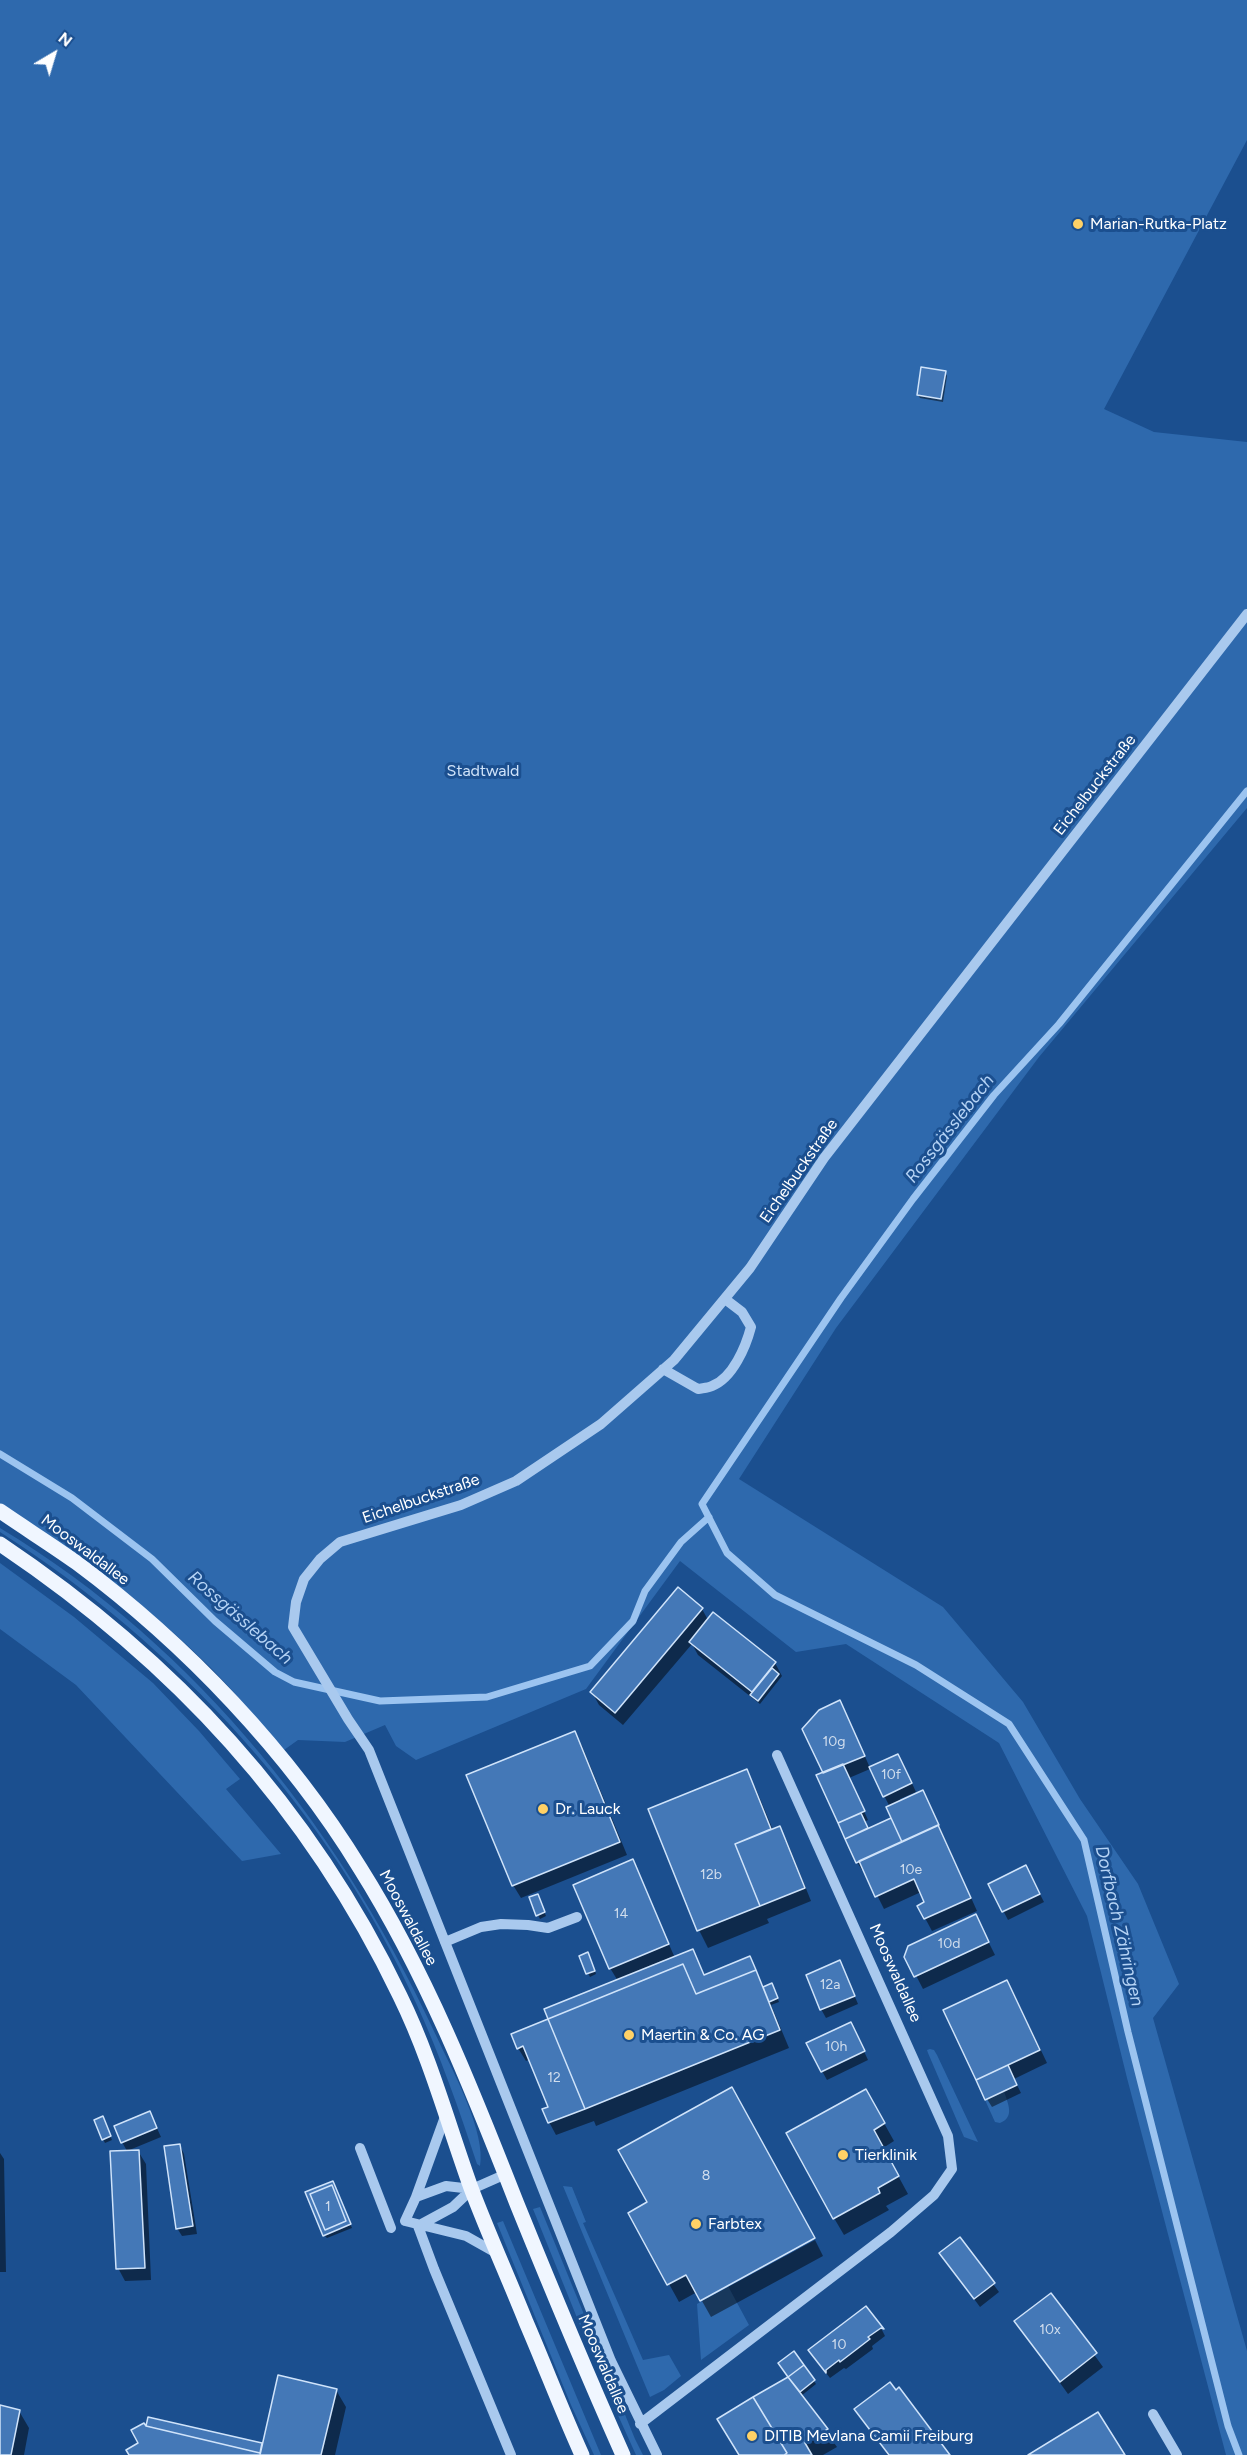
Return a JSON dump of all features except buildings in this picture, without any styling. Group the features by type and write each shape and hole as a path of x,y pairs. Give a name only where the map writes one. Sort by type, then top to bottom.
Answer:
{"main road":[{"name":"Mooswaldallee","path":"0,1511 77,1564 141,1615 182,1653 252,1726 310,1795 360,1867 401,1938 442,2021 591,2383 623,2455"},
{"path":"0,1544 74,1597 156,1665 224,1734 268,1785 339,1885 382,1959 409,2016 472,2189 582,2455"}],"street":[{"name":"Eichelbuckstraße","path":"293,1627 296,1602 304,1579 320,1559 340,1542 461,1505 516,1481 601,1424 674,1359 750,1268 824,1158 1247,614"},
{"path":"663,1369 698,1389 714,1386 728,1373 746,1344 751,1327 742,1312 725,1299"},
{"name":"Mooswaldallee","path":"293,1627 369,1750 611,2361 657,2455"},
{"name":"Mooswaldallee","path":"640,2424 891,2232 934,2195 952,2169 948,2136 777,1755"},
{"path":"444,1942 481,1927 528,1924 548,1928 577,1917"},
{"path":"446,2114 405,2221 466,2236 498,2254"},
{"path":"360,2148 390,2228"},
{"path":"418,2226 453,2207 472,2189 506,2174"},
{"path":"416,2197 446,2186 472,2189"},
{"path":"418,2226 511,2455"},
{"path":"1153,2414 1178,2455"}],"green space":[{"name":"Stadtwald","path":"0,0 1247,0 1247,140 1104,409 1154,432 1247,442 1247,808 1039,1057 836,1328 739,1479 943,1607 1023,1702 1080,1799 1138,1884 1179,1984 1153,2018 1247,2351 1247,2455 1226,2455 1087,1916 999,1743 846,1644 796,1652 680,1561 586,1689 416,1760 396,1746 385,1725 345,1742 298,1740 284,1750 220,1677 161,1622 83,1560 0,1504"},
{"path":"0,1528 73,1576 140,1630 203,1689 260,1753 312,1821 360,1893 403,1968 447,2058 474,2122 481,2153 480,2166 477,2164 449,2082 425,2023 381,1933 339,1865 293,1800 242,1738 186,1680 127,1626 65,1577 0,1532"},
{"path":"0,1563 74,1617 153,1683 199,1731 240,1779 226,1789 281,1854 242,1861 76,1685 0,1629"},
{"path":"927,2050 934,2050 937,2055 978,2142 964,2137 928,2053"},
{"path":"1004,2091 1009,2114 1000,2123 995,2122 985,2100"},
{"path":"563,2186 572,2187 586,2222 583,2223 643,2360 669,2355 681,2376 664,2390 650,2397"},
{"path":"540,2207 643,2455 636,2455 603,2382 533,2209"},
{"path":"503,2221 601,2455 594,2455 571,2405 497,2223"},
{"path":"728,2286 749,2325 701,2360 697,2304"}],"waterway":[{"name":"Dorfbach Zähringen","path":"1239,2455 1228,2426 1128,2032 1084,1840 1009,1724 916,1665 775,1595 727,1553 702,1504 841,1298 913,1199 994,1095 1059,1024 1247,791"},
{"name":"Rossgässlebach","path":"0,1454 72,1498 152,1559 215,1621 275,1672 294,1682 380,1701 487,1697 590,1666 633,1621 645,1591 681,1542 709,1517"}],"place":[{"name":"Marian-Rutka-Platz","path":"1078,224"},
{"name":"Dr. Lauck","path":"543,1809"},
{"name":"Maertin & Co. AG","path":"629,2035"},
{"name":"Tierklinik","path":"843,2155"},
{"name":"Farbtex","path":"696,2224"},
{"name":"DITIB Mevlana Camii Freiburg","path":"752,2436"}]}
